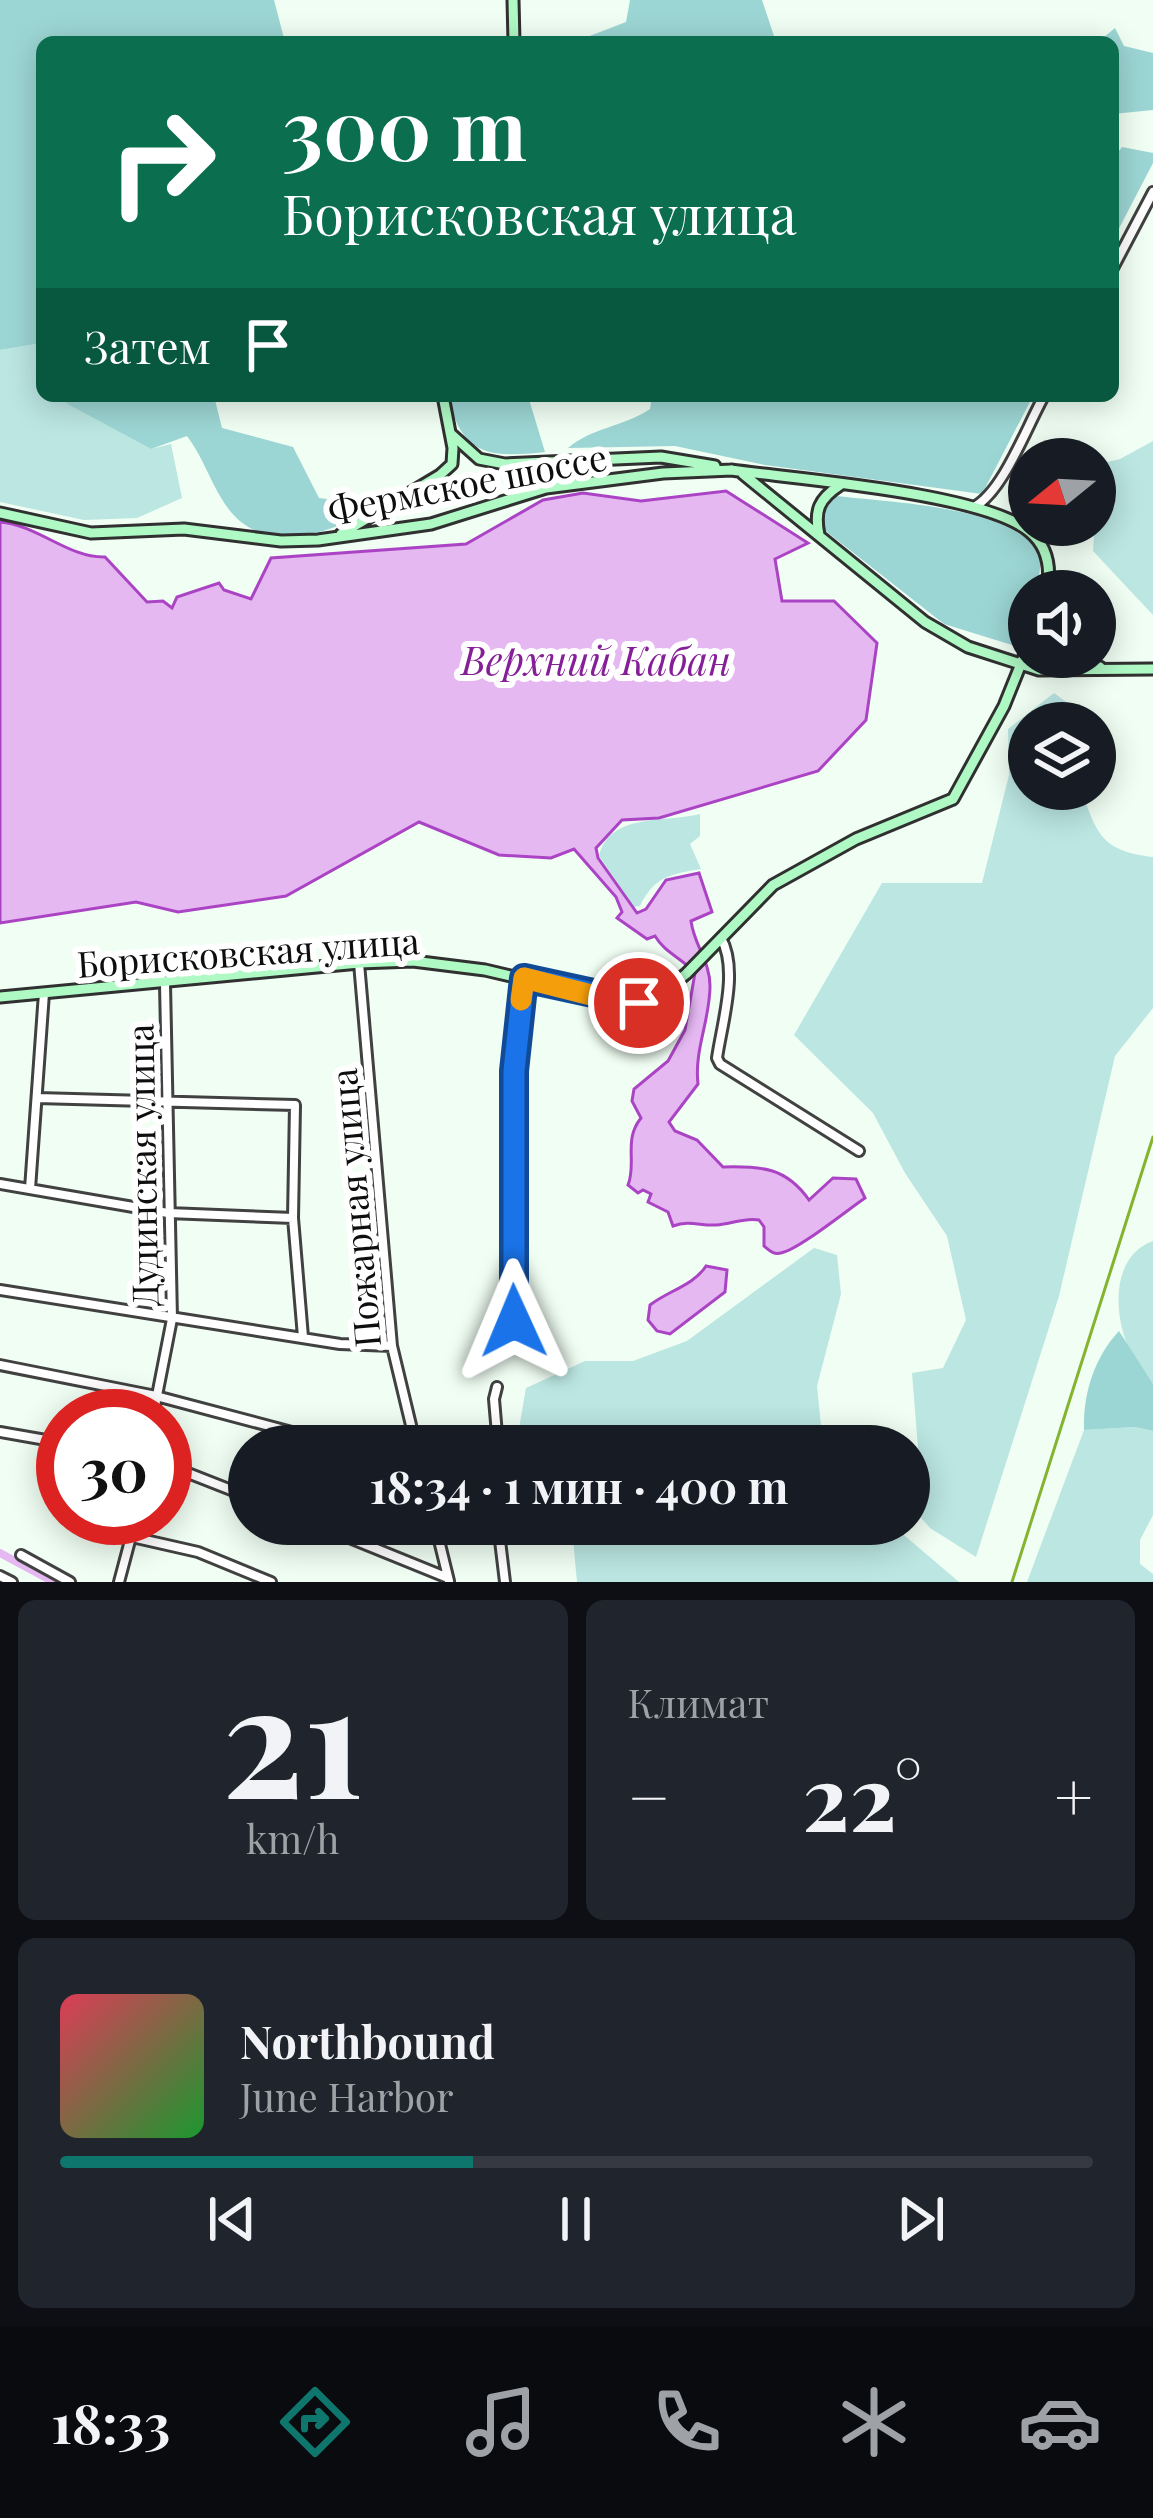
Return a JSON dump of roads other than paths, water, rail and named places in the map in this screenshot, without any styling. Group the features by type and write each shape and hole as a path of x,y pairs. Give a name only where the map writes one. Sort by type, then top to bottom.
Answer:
{"street":[{"path":"513,0 514,36"},
{"path":"1119,257 1153,192"},
{"path":"318,540 344,533 452,464 444,402"},
{"path":"972,508 999,481 1041,402"},
{"name":"Фермское шоссе","path":"450,433 479,458 505,464 661,457 972,508 1031,532 1044,548 1048,570"},
{"name":"Фермское шоссе","path":"0,514 92,533 184,529 281,541 318,540 431,524 546,488 663,473 735,471 925,622 968,647 1008,661"},
{"path":"999,481 995,504 1006,518"},
{"path":"820,537 818,508 840,485"},
{"name":"Фермское шоссе","path":"1116,670 1153,669"},
{"path":"859,1151 720,1064 728,975 727,948 721,938 773,885 803,865 953,799 1016,678"},
{"path":"1004,706 1028,678"},
{"name":"Борисковская улица","path":"0,997 413,962 524,978 639,1003 666,992 721,938"},
{"name":"Пожарная улица","path":"359,963 392,1346 411,1425"},
{"path":"494,1342 514,1321 514,1071 524,978"},
{"name":"Дудинская улица","path":"157,1389 172,1318 165,984"},
{"path":"30,1189 44,993"},
{"path":"37,1098 295,1105 293,1218 303,1337"},
{"path":"0,1184 168,1213 293,1218"},
{"path":"0,1290 340,1345 392,1346"},
{"path":"0,1365 121,1389"},
{"path":"496,1425 497,1387"},
{"path":"192,1406 265,1425"},
{"path":"0,1432 36,1438"},
{"path":"192,1475 228,1489"},
{"path":"119,1582 130,1545"},
{"path":"167,1545 198,1552 271,1582"},
{"path":"365,1545 448,1580"},
{"path":"440,1545 448,1580"},
{"path":"501,1545 506,1582"},
{"path":"21,1555 70,1582"},
{"path":"0,1576 12,1582"}],"water":[{"name":"Верхний Кабан","path":"726,491 808,543 775,559 782,601 834,601 877,643 866,720 818,771 659,818 622,820 596,848 598,858 637,913 646,909 666,880 699,873 712,912 691,921 710,986 698,1084 669,1122 675,1131 697,1140 723,1167 772,1171 791,1181 809,1200 833,1178 856,1179 865,1198 799,1245 771,1252 764,1246 759,1220 673,1226 668,1212 648,1202 651,1194 638,1193 628,1185 631,1143 641,1118 632,1101 634,1089 668,1061 685,1030 695,973 655,936 647,939 617,918 622,912 616,897 574,849 551,858 499,855 419,822 286,896 178,912 136,902 0,923 0,522 78,552 105,557 147,602 163,601 172,608 177,597 219,583 224,590 251,599 271,558 466,544 543,500 583,493 641,501"},
{"path":"706,1266 727,1270 725,1292 670,1334 657,1331 648,1320 650,1305 688,1283"}],"waterway":[{"path":"0,1553 54,1582"}],"railway":[{"path":"1012,1582 1153,1137"}]}
